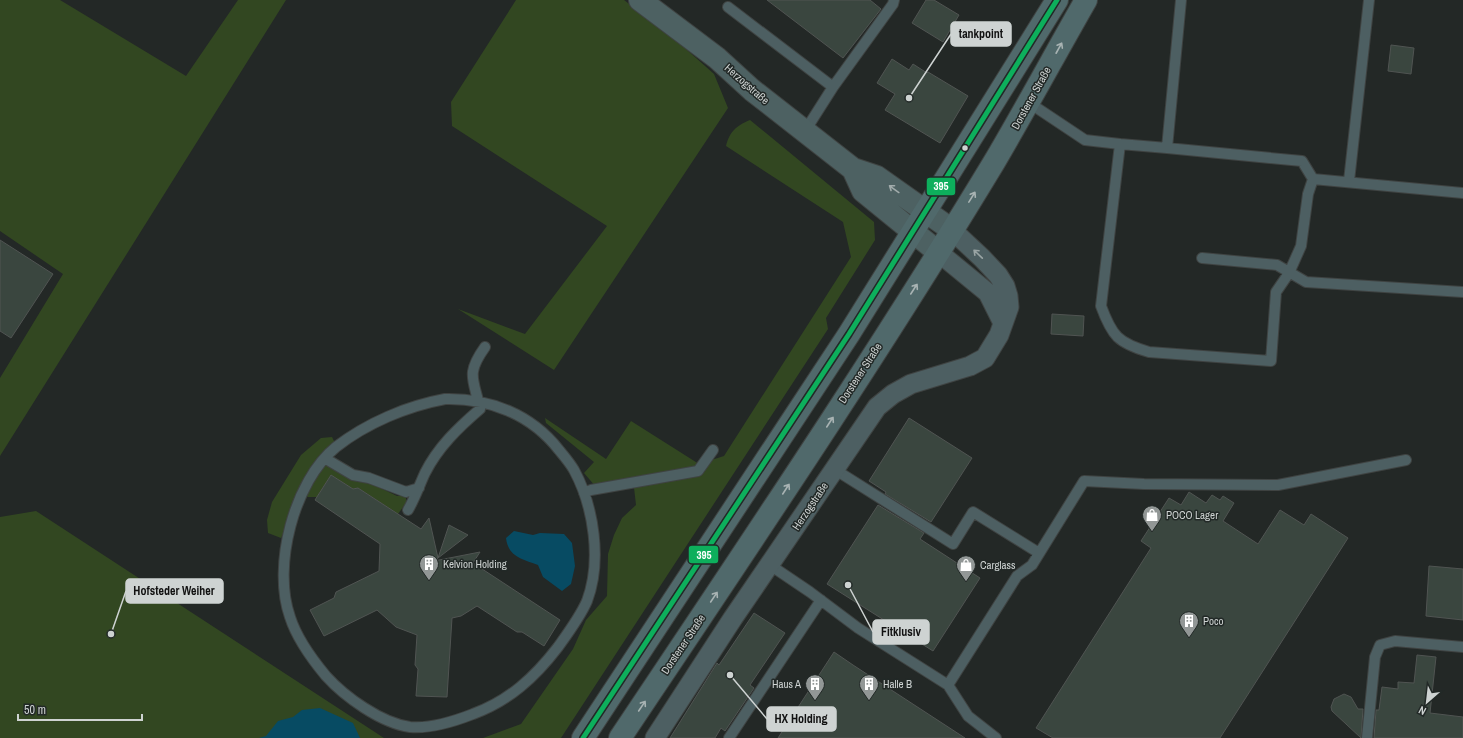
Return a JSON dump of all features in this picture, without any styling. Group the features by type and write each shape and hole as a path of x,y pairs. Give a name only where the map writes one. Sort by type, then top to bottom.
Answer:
{"main road":[{"path":"583,738 845,341 1057,0"},
{"name":"Dorstener Straße","path":"620,738 804,461 952,230 1028,102 1086,0"}],"street":[{"name":"Herzogstraße","path":"640,0 717,58 752,90 853,169 877,177 952,230 982,258 1002,281 1008,296 1009,306 992,349 985,358 970,366 911,384 885,400 877,407 733,618 655,738"},
{"name":"Herzogstraße","path":"853,169 863,191 988,293 995,310 1003,323"}],"lane":[{"path":"805,131 834,87 894,4 894,0"},
{"path":"1167,148 1181,0"},
{"path":"1349,181 1369,0"},
{"path":"728,7 834,87"},
{"path":"1028,102 1085,140 1302,161 1313,179 1308,194 1301,246 1289,273 1276,292 1271,361 1150,352 1131,346 1116,336 1108,323 1101,306 1120,144"},
{"path":"1313,179 1349,181 1463,193"},
{"path":"1202,258 1277,265 1306,282 1463,292"},
{"path":"408,510 426,473 439,451 455,430 480,409 471,377 475,362 485,347"},
{"path":"445,399 465,399 478,402 515,412 554,444 573,468 584,493 590,517 594,544 593,574 587,600 572,628 542,668 519,689 493,706 460,719 437,725 412,727 375,714 334,684 312,658 290,617 284,591 284,566 289,535 300,498 313,474 335,448 394,414 426,403 445,399"},
{"path":"584,493 591,490 698,471 712,450"},
{"path":"326,459 353,475 369,478 406,492 419,488"},
{"path":"948,685 1017,576 1032,565 1084,481 1144,484 1278,485 1406,460"},
{"path":"834,469 953,544 973,512 1039,554"},
{"path":"770,565 821,600 858,628 948,685 968,716 996,738"},
{"path":"729,738 821,600"},
{"path":"1368,738 1375,656 1380,645 1395,641 1463,647"}],"green space":[{"path":"0,0 60,0 186,76 238,0 286,0 0,456 0,378 63,274 0,231"},
{"path":"516,0 624,0 677,41 714,74 728,108 554,370 458,309 525,334 607,226 452,126 451,102"},
{"path":"750,120 874,222 875,240 826,318 828,329 561,738 483,738 521,724 573,649 586,620 607,596 608,554 614,535 622,518 636,505 633,479 596,487 584,473 594,462 546,423 545,418 606,459 631,421 699,464 724,456 851,257 843,222 726,146 729,136 734,130 741,124"},
{"path":"332,437 335,443 326,464 354,481 364,480 397,496 406,496 406,503 398,514 358,488 353,489 331,475 317,497 308,497 297,492 288,524 281,538 268,533 267,520 272,502 301,455 321,438"},
{"path":"36,511 384,738 0,738 0,517"}],"water":[{"path":"514,531 533,535 540,533 564,534 572,543 575,566 571,584 562,591 543,577 538,565 522,559 513,553 507,544 506,538"},
{"path":"320,708 353,723 360,738 259,738 266,736 278,721 293,717 302,710"}],"building":[{"path":"767,0 870,0 881,9 843,58"},
{"path":"926,0 934,0 959,15 943,42 912,23"},
{"path":"1391,45 1414,48 1411,74 1388,71"},
{"path":"892,59 909,70 913,64 968,96 940,143 885,110 895,94 877,83"},
{"path":"0,240 53,274 11,338 0,331"},
{"path":"1052,314 1084,316 1083,336 1051,334"},
{"path":"909,418 972,458 931,522 885,494 886,492 869,481"},
{"name":"Kelvion Holding","path":"331,475 353,489 358,488 421,529 429,518 438,558 434,561 480,552 473,563 560,620 544,646 522,632 517,632 477,606 461,616 452,618 447,697 416,696 418,669 415,665 417,635 396,627 377,610 324,636 310,610 334,598 336,592 379,571 380,544 315,500"},
{"name":"Poco","path":"1189,492 1206,503 1212,495 1220,500 1223,496 1234,503 1223,521 1258,544 1280,510 1304,525 1311,514 1348,538 1220,738 1053,738 1036,728 1151,548 1141,541 1169,498 1181,505"},
{"path":"878,505 924,533 920,539 980,578 933,651 827,584"},
{"path":"449,525 468,535 438,558"},
{"path":"1429,566 1463,569 1463,620 1426,616"},
{"path":"754,613 785,633 750,685 754,688 725,731 721,728 715,738 670,738 717,663 719,665"},
{"name":"Halle B","path":"834,652 853,665 965,738 778,738"},
{"path":"1417,655 1436,657 1430,713 1463,717 1463,738 1374,738 1376,710 1379,710 1382,687 1398,689 1398,682 1414,683"},
{"path":"1344,694 1351,697 1358,709 1363,709 1361,738 1332,711 1331,707 1334,699"}],"transit line":[{"name":"395","path":"583,738 849,334 1057,0"}],"place":[{"name":"tankpoint","path":"909,98"},
{"name":"POCO Lager","path":"1152,532"},
{"name":"Kelvion Holding","path":"429,581"},
{"name":"Carglass","path":"966,582"},
{"name":"Fitklusiv","path":"848,585"},
{"name":"Hofsteder Weiher","path":"111,634"},
{"name":"Poco","path":"1189,638"},
{"name":"HX Holding","path":"730,675"},
{"name":"Haus A","path":"815,701"},
{"name":"Halle B","path":"869,701"}]}
